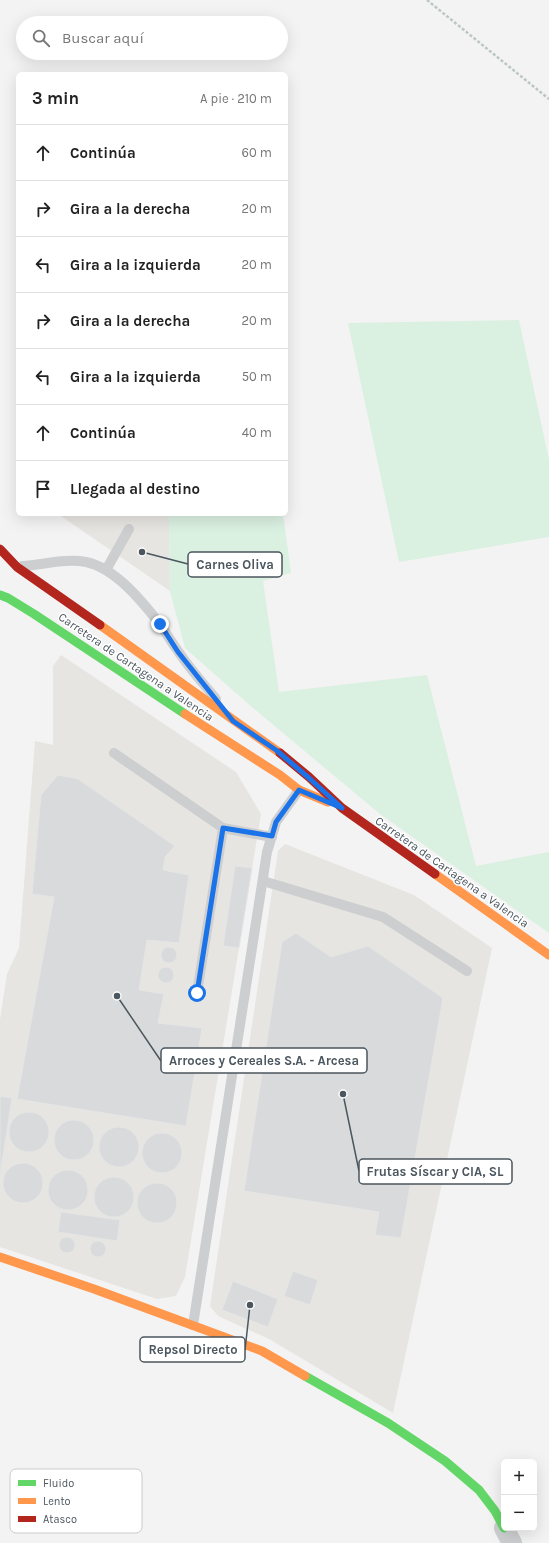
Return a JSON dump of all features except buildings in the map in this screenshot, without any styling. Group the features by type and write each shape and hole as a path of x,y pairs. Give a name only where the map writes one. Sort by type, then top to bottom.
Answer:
{"main road":[{"name":"Carretera de Cartagena a Valencia","path":"0,549 17,567 165,670 233,721 282,755 342,808 549,955"},
{"name":"Carretera de Cartagena a Valencia","path":"0,595 8,598 34,614 280,775 299,790 342,808"},
{"path":"0,1257 94,1289 262,1351 388,1423 445,1461 479,1490 495,1511 501,1522"}],"street":[{"path":"506,1531 512,1543"}],"lane":[{"path":"106,570 129,529"},
{"path":"17,567 70,561 96,564 106,570 132,592 160,624 178,652 233,721"},
{"path":"114,753 223,828 272,836"},
{"path":"193,1325 263,881 276,822 299,790"},
{"path":"197,993 223,828"},
{"path":"263,881 383,917 467,971"}],"path":[{"path":"427,0 549,99"}],"shaded area":[{"path":"61,516 169,516 170,591"},
{"path":"61,655 236,772 261,814 185,1277 176,1296 157,1299 0,1247 0,1019 7,974 19,948 35,741 53,745 53,666"},
{"path":"285,844 414,895 492,948 393,1413 269,1339 218,1316 210,1306 278,851"}],"green space":[{"path":"519,320 549,460 549,537 399,562 348,323"},
{"path":"169,516 283,516 291,573 263,581 279,692 427,675 476,866 549,852 549,933 380,814 253,708 185,648 170,591"}],"traffic: fast":[{"path":"0,595 8,598 34,614 185,714"},
{"path":"305,1376 388,1423 445,1461 479,1490 495,1511 501,1522"}],"traffic: slow":[{"path":"100,625 280,753"},
{"path":"185,714 280,775 299,790 328,802"},
{"path":"435,874 549,955"},
{"path":"0,1257 94,1289 262,1351 305,1376"}],"traffic: jam":[{"path":"0,549 17,567 100,625"},
{"path":"280,753 309,777 342,808 435,874"}],"place":[{"name":"Carnes Oliva","path":"142,552"},
{"name":"Arroces y Cereales S.A. - Arcesa","path":"117,996"},
{"name":"Frutas Síscar y CIA, SL","path":"343,1094"},
{"name":"Repsol Directo","path":"250,1305"}],"route":[{"path":"160,624 178,652 199,676 233,721 276,750 342,808 299,790 276,822 272,836 223,828 197,993"}]}
